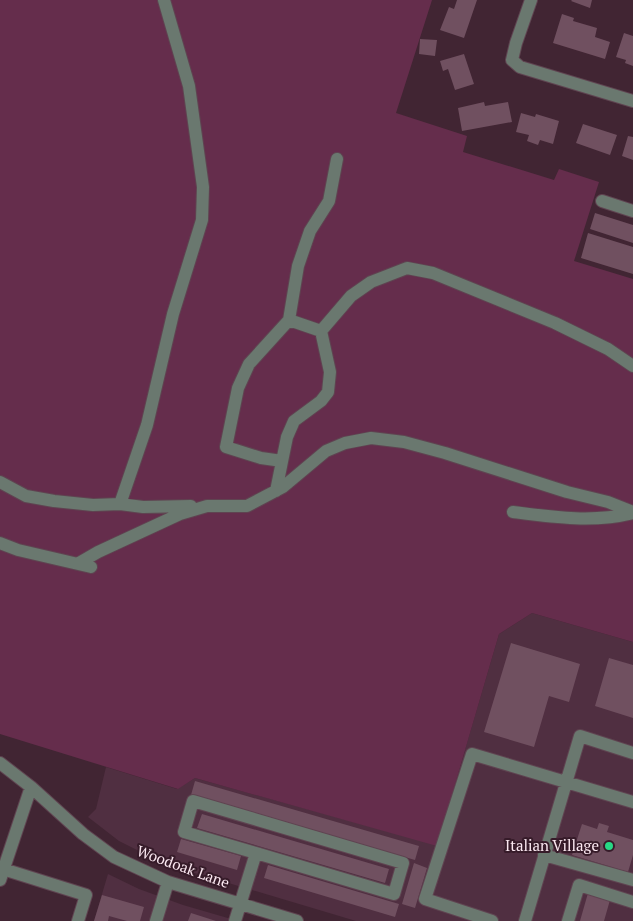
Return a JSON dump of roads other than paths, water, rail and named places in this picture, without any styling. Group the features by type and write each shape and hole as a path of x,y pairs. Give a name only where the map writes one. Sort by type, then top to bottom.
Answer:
{"street":[{"path":"120,504 147,426 174,314 202,220 203,187 189,86 164,0"},
{"path":"531,0 512,60 520,67 633,101"},
{"path":"282,461 261,458 226,447 238,388 249,364 289,320 298,266 310,231 329,201 337,159"},
{"path":"602,201 633,211"},
{"path":"321,331 351,296 371,282 407,268 433,273 546,319 608,349 633,366"},
{"path":"289,320 321,331"},
{"path":"276,491 287,437 294,421 321,400 328,392 330,372 321,331"},
{"path":"0,482 26,496 54,502 93,505 120,504 143,507 247,506 283,487 326,451 371,438 404,442 437,451 567,492 608,502 633,512"},
{"path":"0,543 18,550 85,565 98,552 156,524 207,506"},
{"path":"513,512 554,517 615,518 633,512"},
{"path":"525,921 580,736 633,753"},
{"path":"492,921 425,899 472,754 633,802"},
{"name":"Woodoak Lane","path":"0,763 31,787 97,846 131,866 168,882 291,920"},
{"path":"31,787 2,875 86,895 78,921"},
{"path":"193,802 403,863 394,894 256,853 184,832 193,802"},
{"path":"235,921 256,853"},
{"path":"544,855 633,880"},
{"path":"156,921 168,882"},
{"path":"568,921 579,885 633,902"}],"place":[{"name":"Italian Village","path":"609,846"}]}
